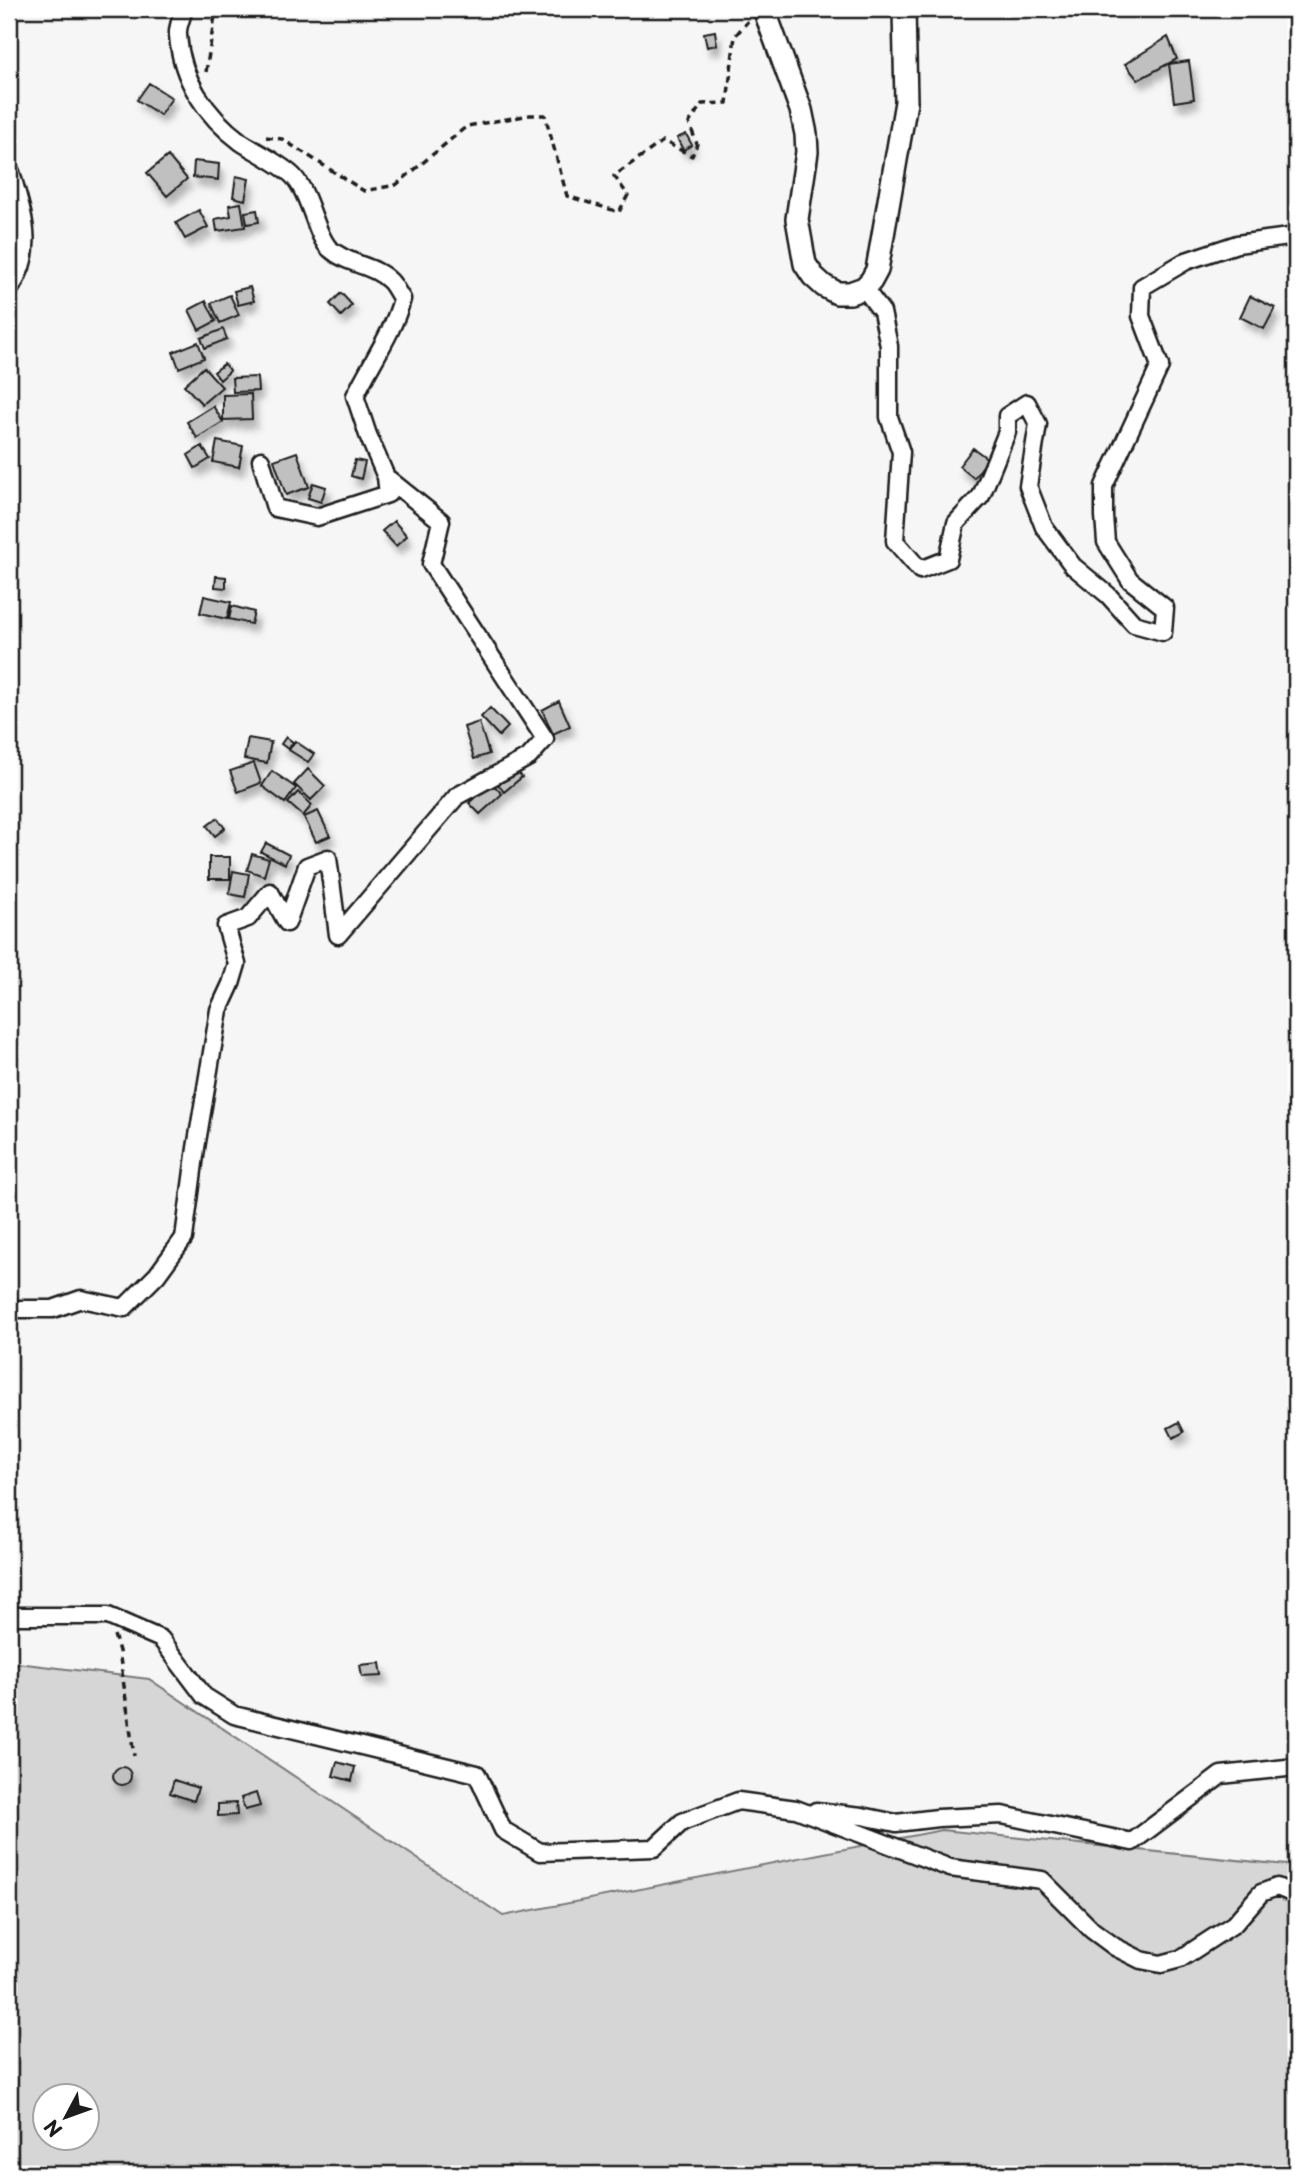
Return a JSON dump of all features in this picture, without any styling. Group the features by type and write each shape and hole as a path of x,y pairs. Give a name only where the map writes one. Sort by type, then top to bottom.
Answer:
{"main road":[{"path":"764,9 801,110 806,134 807,152 797,219 804,264 824,286 837,293 850,293 864,288 877,270 906,102 904,9"},
{"path":"9,174 24,236 18,271 9,286"}],"street":[{"path":"184,9 178,32 187,74 197,96 215,119 239,141 294,176 308,198 326,246 344,260 374,270 390,281 402,299 397,315 355,396 386,477 388,494 317,517 275,508 261,460"},
{"path":"864,288 882,312 889,346 890,417 901,452 895,541 920,570 948,559 957,523 981,496 1007,432 1007,416 1027,403 1038,424 1028,486 1044,527 1073,566 1108,596 1133,624 1163,632 1165,608 1130,580 1106,541 1104,516 1104,486 1160,366 1141,316 1142,287 1186,261 1237,244 1296,236"},
{"path":"9,1313 12,1309 53,1308 81,1299 124,1308 157,1275 184,1238 219,1010 237,964 226,926 248,918 270,892 287,923 307,866 328,858 338,935 457,796 529,757 545,739 432,564 441,521 386,477"},
{"path":"9,1616 108,1616 161,1639 204,1696 234,1715 477,1774 503,1830 540,1852 654,1848 682,1822 738,1801 862,1815 896,1823 1002,1815 1132,1842 1221,1774 1296,1767"},
{"path":"796,1809 950,1868 1042,1880 1092,1930 1115,1947 1141,1960 1161,1964 1180,1959 1234,1924 1261,1893 1278,1887 1296,1895"}],"path":[{"path":"208,79 205,70 216,9"},
{"path":"257,136 282,139 364,191 396,184 467,127 530,115 545,115 567,196 619,212 628,195 614,176 663,141 692,156 697,144 689,123 702,104 727,103 735,36 748,21 774,36"},
{"path":"108,1616 119,1651 134,1756"}],"shaded area":[{"path":"9,1662 149,1679 503,1916 942,1830 1296,1866 1296,2174 9,2174"}],"building":[{"path":"715,31 717,45 707,47 704,33"},
{"path":"1168,37 1177,59 1138,80 1125,64"},
{"path":"1189,61 1194,99 1174,102 1169,64"},
{"path":"149,83 172,98 160,115 137,100"},
{"path":"686,134 692,145 683,150 677,138"},
{"path":"168,156 187,179 167,196 147,173"},
{"path":"194,161 219,164 218,180 193,177"},
{"path":"236,176 249,179 245,200 233,197"},
{"path":"241,203 245,227 217,231 215,219 231,216 229,205"},
{"path":"199,210 208,227 185,239 176,223"},
{"path":"257,210 259,222 247,224 245,212"},
{"path":"250,287 254,301 238,305 234,291"},
{"path":"341,293 352,305 341,316 330,304"},
{"path":"230,295 239,315 220,323 211,303"},
{"path":"1250,296 1275,308 1264,329 1240,317"},
{"path":"206,301 216,321 199,330 189,310"},
{"path":"223,329 227,339 205,348 201,338"},
{"path":"198,342 204,358 179,368 173,352"},
{"path":"224,364 230,371 220,380 214,372"},
{"path":"204,367 222,387 202,404 184,385"},
{"path":"257,377 258,391 233,392 232,378"},
{"path":"251,394 252,419 223,420 223,395"},
{"path":"213,406 223,422 197,438 187,422"},
{"path":"217,441 243,446 239,467 213,462"},
{"path":"202,446 210,459 195,468 188,455"},
{"path":"973,448 988,459 974,478 959,466"},
{"path":"297,452 309,487 286,495 274,460"},
{"path":"355,460 365,462 361,479 351,476"},
{"path":"313,483 326,487 321,502 308,498"},
{"path":"394,521 407,536 396,546 382,531"},
{"path":"216,576 226,577 226,588 215,587"},
{"path":"204,596 231,602 227,619 200,613"},
{"path":"232,606 254,612 251,624 229,619"},
{"path":"559,701 570,726 553,734 542,710"},
{"path":"490,708 508,727 499,736 481,717"},
{"path":"479,722 489,754 474,759 464,727"},
{"path":"286,737 293,742 288,749 281,744"},
{"path":"248,738 271,742 267,763 244,759"},
{"path":"295,741 314,754 308,762 289,750"},
{"path":"254,763 261,783 238,792 230,771"},
{"path":"515,768 522,777 504,792 497,783"},
{"path":"308,769 325,786 311,800 294,784"},
{"path":"272,771 296,788 285,803 262,786"},
{"path":"491,782 502,794 480,814 469,803"},
{"path":"298,792 312,805 303,816 288,803"},
{"path":"318,811 330,836 316,842 304,817"},
{"path":"217,818 225,828 215,836 207,826"},
{"path":"266,843 289,855 285,864 261,852"},
{"path":"252,854 269,859 264,876 247,870"},
{"path":"209,857 230,857 230,879 209,879"},
{"path":"233,871 249,874 245,897 229,894"},
{"path":"1179,1422 1184,1432 1173,1438 1168,1428"},
{"path":"380,1663 382,1676 362,1677 360,1665"},
{"path":"337,1762 355,1767 352,1781 333,1776"},
{"path":"122,1767 130,1772 131,1776 126,1784 122,1785 114,1780 113,1776 118,1768"},
{"path":"174,1780 198,1788 194,1801 170,1793"},
{"path":"256,1793 260,1806 245,1810 241,1798"},
{"path":"236,1803 237,1815 218,1816 218,1804"}]}
